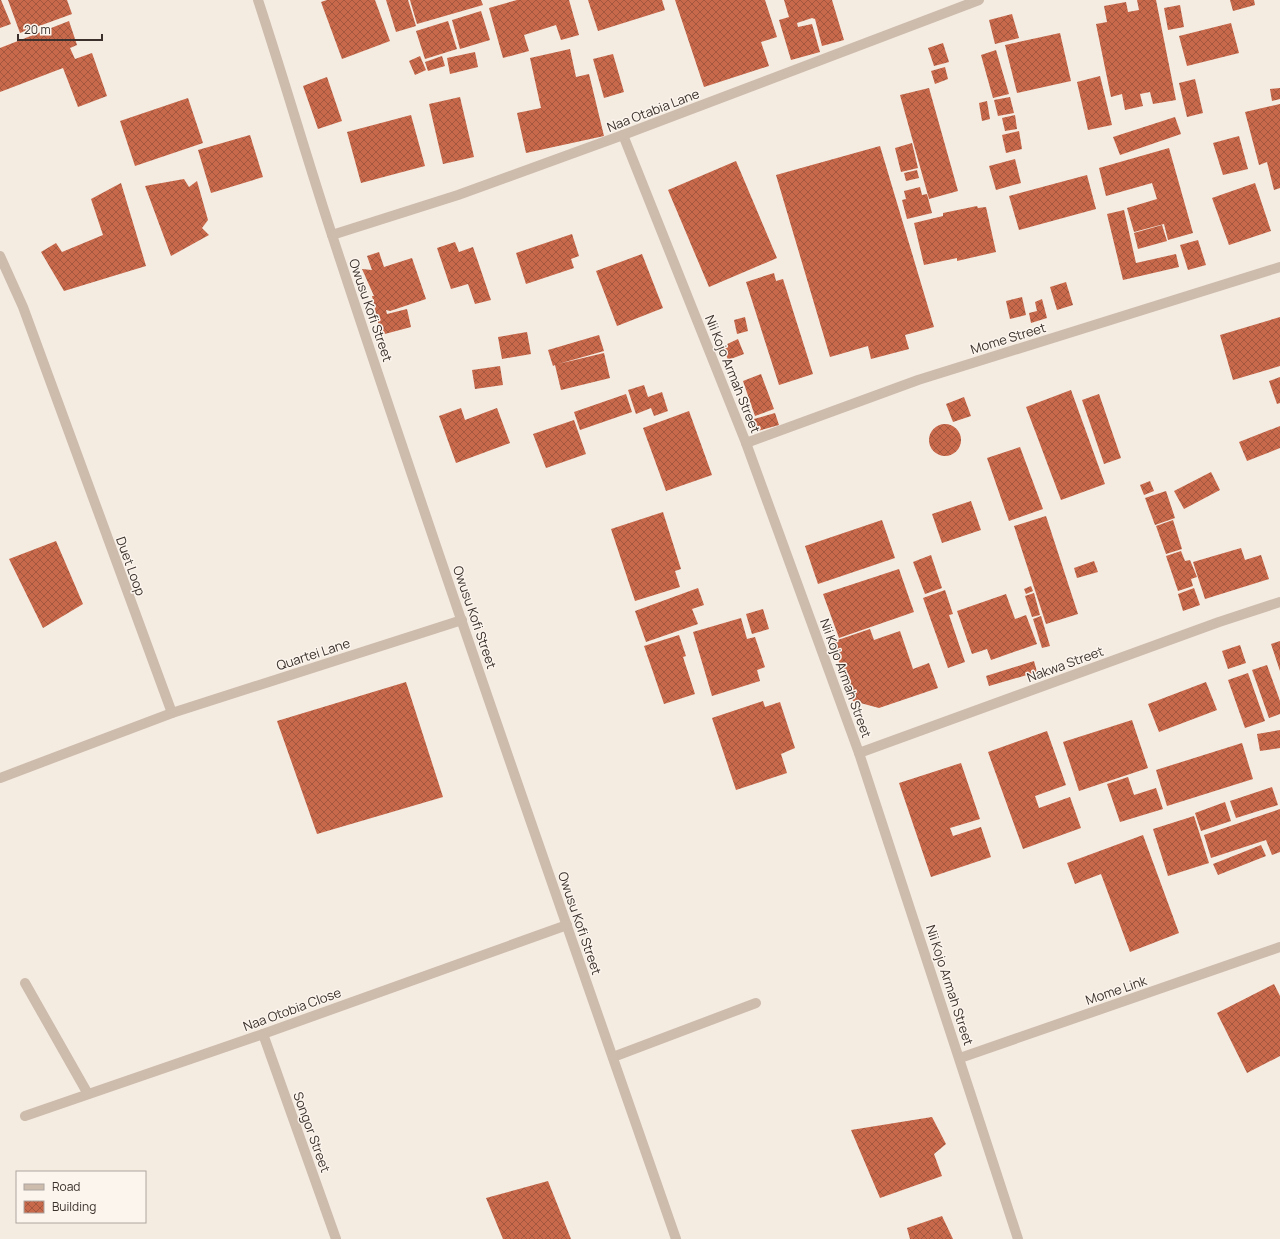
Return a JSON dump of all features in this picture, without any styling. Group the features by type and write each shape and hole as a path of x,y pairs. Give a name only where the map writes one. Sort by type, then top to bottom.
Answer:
{"street":[{"name":"Owusu Kofi Street","path":"258,0 332,235 566,925 676,1239"},
{"name":"Naa Otabia Lane","path":"332,235 458,195 623,135 979,0"},
{"name":"Nii Kojo Armah Street","path":"623,135 746,443 860,753 1018,1239"},
{"name":"Duet Loop","path":"0,256 23,307 172,713"},
{"name":"Mome Street","path":"746,443 918,380 1280,267"},
{"name":"Nakwa Street","path":"860,753 1218,622 1280,602"},
{"name":"Quartei Lane","path":"172,713 462,620"},
{"path":"0,778 172,713"},
{"name":"Naa Otobia Close","path":"25,1116 263,1034 566,925"},
{"name":"Mome Link","path":"960,1058 1280,947"},
{"path":"25,983 88,1094"},
{"path":"613,1057 756,1003"},
{"name":"Songor Street","path":"263,1034 336,1239"}],"building":[{"path":"0,0 11,24 0,28"},
{"path":"8,0 67,0 72,14 20,33"},
{"path":"327,0 375,0 390,41 342,59 321,2"},
{"path":"386,0 408,0 416,26 396,32"},
{"path":"410,0 481,0 483,5 417,24"},
{"path":"517,0 569,0 579,35 561,40 556,25 524,35 529,51 503,58 489,8"},
{"path":"588,0 662,0 665,10 598,31"},
{"path":"675,0 765,0 777,37 761,42 769,66 704,87"},
{"path":"784,0 832,0 844,40 822,46 815,19 812,18 797,23 798,27 812,24 820,52 791,60 779,20 789,17"},
{"path":"1137,0 1156,0 1176,100 1153,104 1150,92 1140,94 1143,106 1125,110 1122,94 1111,97 1096,24 1107,22 1104,6 1126,2 1128,12 1139,10"},
{"path":"1230,0 1254,0 1255,5 1233,11"},
{"path":"1180,5 1184,27 1168,30 1164,8"},
{"path":"481,11 490,40 460,49 452,20"},
{"path":"1012,14 1019,38 995,44 989,20"},
{"path":"69,21 77,45 70,48 75,59 92,53 107,96 78,107 63,68 0,92 0,48"},
{"path":"448,21 457,49 425,59 416,31"},
{"path":"1231,23 1239,53 1187,66 1179,36"},
{"path":"1060,33 1071,81 1017,93 1005,45"},
{"path":"943,43 949,62 934,66 928,48"},
{"path":"570,49 576,77 589,74 604,136 526,153 517,113 541,108 530,58"},
{"path":"996,50 1009,94 993,98 981,55"},
{"path":"475,52 478,67 450,74 447,58"},
{"path":"613,54 624,92 604,98 593,59"},
{"path":"420,56 426,70 415,75 409,61"},
{"path":"442,56 445,66 428,71 425,62"},
{"path":"945,67 948,79 935,84 931,71"},
{"path":"1100,76 1112,125 1088,130 1077,82"},
{"path":"327,77 342,121 318,129 303,86"},
{"path":"1195,79 1203,113 1187,117 1179,83"},
{"path":"929,88 958,191 929,199 900,95"},
{"path":"1280,88 1280,99 1272,101 1270,89"},
{"path":"460,97 474,157 443,164 429,104"},
{"path":"1010,97 1014,113 998,116 994,100"},
{"path":"188,98 203,143 135,166 120,121"},
{"path":"987,101 990,119 982,121 979,103"},
{"path":"1280,104 1280,188 1274,190 1267,162 1259,165 1245,112"},
{"path":"411,115 425,166 361,183 347,132"},
{"path":"1015,115 1017,129 1005,131 1002,118"},
{"path":"1175,117 1181,134 1120,155 1113,137"},
{"path":"1019,131 1022,149 1006,153 1002,135"},
{"path":"250,135 263,177 211,193 198,150"},
{"path":"1239,136 1248,169 1223,175 1213,143"},
{"path":"912,143 918,168 901,172 895,148"},
{"path":"880,146 934,327 905,335 909,349 871,359 868,346 830,357 776,175"},
{"path":"1169,148 1193,233 1168,240 1164,224 1134,232 1127,208 1157,199 1152,183 1106,196 1099,168"},
{"path":"1015,159 1021,183 996,190 989,166"},
{"path":"736,161 777,258 709,287 668,190"},
{"path":"917,170 919,178 906,181 904,173"},
{"path":"1087,175 1096,209 1019,230 1009,196"},
{"path":"184,179 189,187 197,181 208,220 202,228 209,235 171,256 145,186"},
{"path":"121,183 146,266 64,291 41,252 56,243 62,252 103,235 91,199"},
{"path":"1255,183 1271,231 1229,245 1212,198"},
{"path":"920,187 922,195 927,194 932,213 907,219 902,200 906,199 904,191"},
{"path":"977,206 978,208 986,207 996,252 957,261 957,258 924,265 914,223 943,216 943,213"},
{"path":"1124,210 1136,263 1176,254 1179,267 1123,280 1107,214"},
{"path":"1162,225 1167,241 1138,249 1134,233"},
{"path":"572,234 579,256 571,259 574,268 526,284 516,253"},
{"path":"1198,240 1206,265 1188,270 1180,245"},
{"path":"455,242 459,252 473,247 491,300 475,304 468,284 451,289 437,248"},
{"path":"379,252 384,267 412,258 426,299 390,311 386,310 387,314 407,309 411,327 381,335 372,296 374,296 362,269 372,270 367,256"},
{"path":"642,254 663,308 617,326 596,271"},
{"path":"774,273 776,281 783,279 813,374 779,385 746,282"},
{"path":"1066,282 1073,305 1057,310 1050,287"},
{"path":"1022,297 1026,315 1010,319 1006,301"},
{"path":"1042,299 1047,318 1031,323 1029,313 1037,311 1035,302"},
{"path":"745,317 748,331 737,334 734,320"},
{"path":"1280,317 1280,366 1233,380 1220,335"},
{"path":"527,332 531,354 502,359 498,337"},
{"path":"599,335 604,351 558,364 604,353 610,378 561,390 555,365 553,366 548,350"},
{"path":"738,339 744,354 728,360 723,346"},
{"path":"500,366 503,385 475,389 472,370"},
{"path":"761,374 774,409 755,416 743,381"},
{"path":"1280,377 1280,403 1277,404 1269,381"},
{"path":"644,385 648,397 662,392 668,411 654,416 651,408 636,414 628,390"},
{"path":"1071,390 1105,484 1061,500 1026,407"},
{"path":"626,394 632,412 580,430 574,412"},
{"path":"1099,394 1121,458 1104,464 1082,400"},
{"path":"964,397 971,416 953,422 946,404"},
{"path":"461,408 465,420 497,408 510,443 456,463 439,416"},
{"path":"689,411 712,475 666,491 643,428"},
{"path":"775,413 779,425 758,431 754,419"},
{"path":"574,420 586,454 546,468 533,434"},
{"path":"942,424 948,424 958,431 961,440 960,446 954,453 948,456 942,456 932,449 929,443 929,437 936,427"},
{"path":"1280,426 1280,448 1247,461 1239,442"},
{"path":"1020,447 1043,509 1009,521 987,458"},
{"path":"1211,472 1220,490 1184,509 1174,491"},
{"path":"1150,481 1154,491 1144,495 1140,485"},
{"path":"1166,491 1175,518 1155,525 1145,498"},
{"path":"971,501 981,530 942,543 932,514"},
{"path":"663,512 681,569 675,571 680,587 635,601 611,529"},
{"path":"1046,516 1078,614 1046,624 1014,526"},
{"path":"882,520 895,558 818,584 805,546"},
{"path":"1173,520 1182,549 1166,554 1156,526"},
{"path":"56,541 83,604 43,628 9,559"},
{"path":"1241,548 1245,560 1261,555 1269,579 1205,599 1193,562"},
{"path":"1181,551 1185,561 1190,560 1197,577 1191,579 1193,586 1178,591 1166,556"},
{"path":"931,555 942,588 925,594 913,562"},
{"path":"1094,561 1098,572 1077,578 1074,568"},
{"path":"899,569 914,612 839,638 823,594"},
{"path":"1031,586 1033,591 1026,594 1024,589"},
{"path":"698,588 704,605 692,609 698,624 646,642 635,611"},
{"path":"1194,588 1200,605 1183,611 1178,594"},
{"path":"945,590 953,614 949,615 965,662 948,668 923,598"},
{"path":"1034,593 1040,615 1032,617 1025,596"},
{"path":"1006,594 1015,619 1026,615 1037,644 991,660 987,649 972,654 957,611"},
{"path":"763,609 769,629 752,634 746,614"},
{"path":"1041,616 1050,646 1042,648 1033,619"},
{"path":"741,618 747,639 755,637 765,667 757,670 760,681 712,696 693,632"},
{"path":"870,629 874,640 900,631 913,669 929,663 938,688 879,708 853,701 832,642"},
{"path":"679,635 686,656 683,657 695,694 664,704 644,646"},
{"path":"1280,641 1280,671 1271,644"},
{"path":"1240,645 1246,663 1228,669 1222,651"},
{"path":"1034,661 1037,672 989,686 986,676"},
{"path":"1267,665 1280,701 1280,714 1269,718 1252,670"},
{"path":"1248,673 1265,721 1245,728 1228,680"},
{"path":"406,682 443,797 317,834 277,721"},
{"path":"1206,682 1217,710 1159,732 1148,704"},
{"path":"763,701 765,707 780,702 795,748 781,754 787,773 736,790 712,718"},
{"path":"1132,720 1148,768 1079,791 1063,742"},
{"path":"1280,730 1280,748 1260,751 1257,734"},
{"path":"1047,731 1066,785 1035,796 1039,808 1070,797 1081,828 1023,849 988,752"},
{"path":"1242,743 1253,779 1167,806 1156,770"},
{"path":"961,763 980,819 950,828 953,836 981,827 991,857 931,877 899,783"},
{"path":"1128,777 1134,795 1156,788 1163,809 1120,822 1107,784"},
{"path":"1272,787 1278,805 1236,818 1230,801"},
{"path":"1225,802 1231,821 1201,831 1195,813"},
{"path":"1280,809 1280,852 1272,855 1266,840 1211,858 1204,835"},
{"path":"1194,816 1209,863 1168,876 1153,829"},
{"path":"1143,835 1179,933 1130,952 1101,874 1075,884 1067,863"},
{"path":"1261,845 1266,856 1218,875 1213,864"},
{"path":"1274,984 1280,996 1280,1056 1247,1073 1217,1013"},
{"path":"932,1117 946,1144 934,1154 942,1176 880,1198 851,1130"},
{"path":"548,1181 571,1239 503,1239 486,1198"},
{"path":"942,1216 953,1239 910,1239 907,1228"}]}
